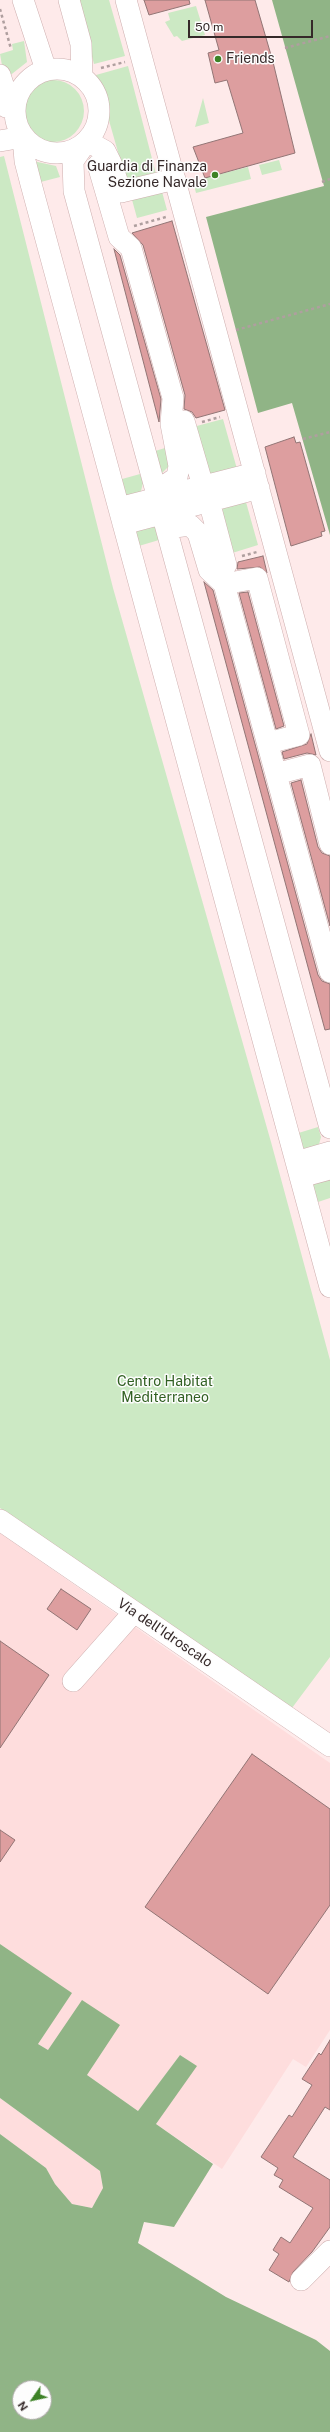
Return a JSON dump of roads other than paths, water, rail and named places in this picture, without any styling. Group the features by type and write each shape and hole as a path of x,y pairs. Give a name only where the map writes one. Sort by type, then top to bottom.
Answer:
{"street":[{"path":"23,0 46,70"},
{"path":"55,0 85,74 95,93 99,106 99,118 95,131 73,161 74,191 330,1128"},
{"path":"69,0 81,44 85,74"},
{"path":"126,0 330,751"},
{"path":"7,107 18,94 24,83 34,75 46,70 57,68 85,74"},
{"path":"0,75 7,97 7,107 22,137 27,167 330,1288"},
{"path":"22,137 33,147 47,153 62,154 75,150 87,141"},
{"path":"0,140 22,137"},
{"path":"87,141 105,151 112,163 131,230"},
{"path":"87,141 95,158 119,237 131,248 174,398 171,424 179,466 177,477 167,484 161,507"},
{"path":"121,192 175,179"},
{"path":"184,421 206,494 225,575 276,774 330,972"},
{"path":"121,516 161,507 257,480"},
{"path":"161,507 190,525 198,533 209,570 225,575 257,578 299,735 268,743"},
{"path":"276,774 310,765 330,844"},
{"path":"298,1170 330,1152"},
{"path":"298,1170 330,1169"},
{"name":"Via dell'Idroscalo","path":"0,1520 330,1746"},
{"path":"73,1681 134,1612"},
{"path":"302,2280 330,2251"}],"place":[{"name":"Friends","path":"218,59"},
{"name":"Guardia di Finanza Sezione Navale","path":"215,175"}],"park label":[{"name":"Centro Habitat Mediterraneo","path":"165,1390"}]}
